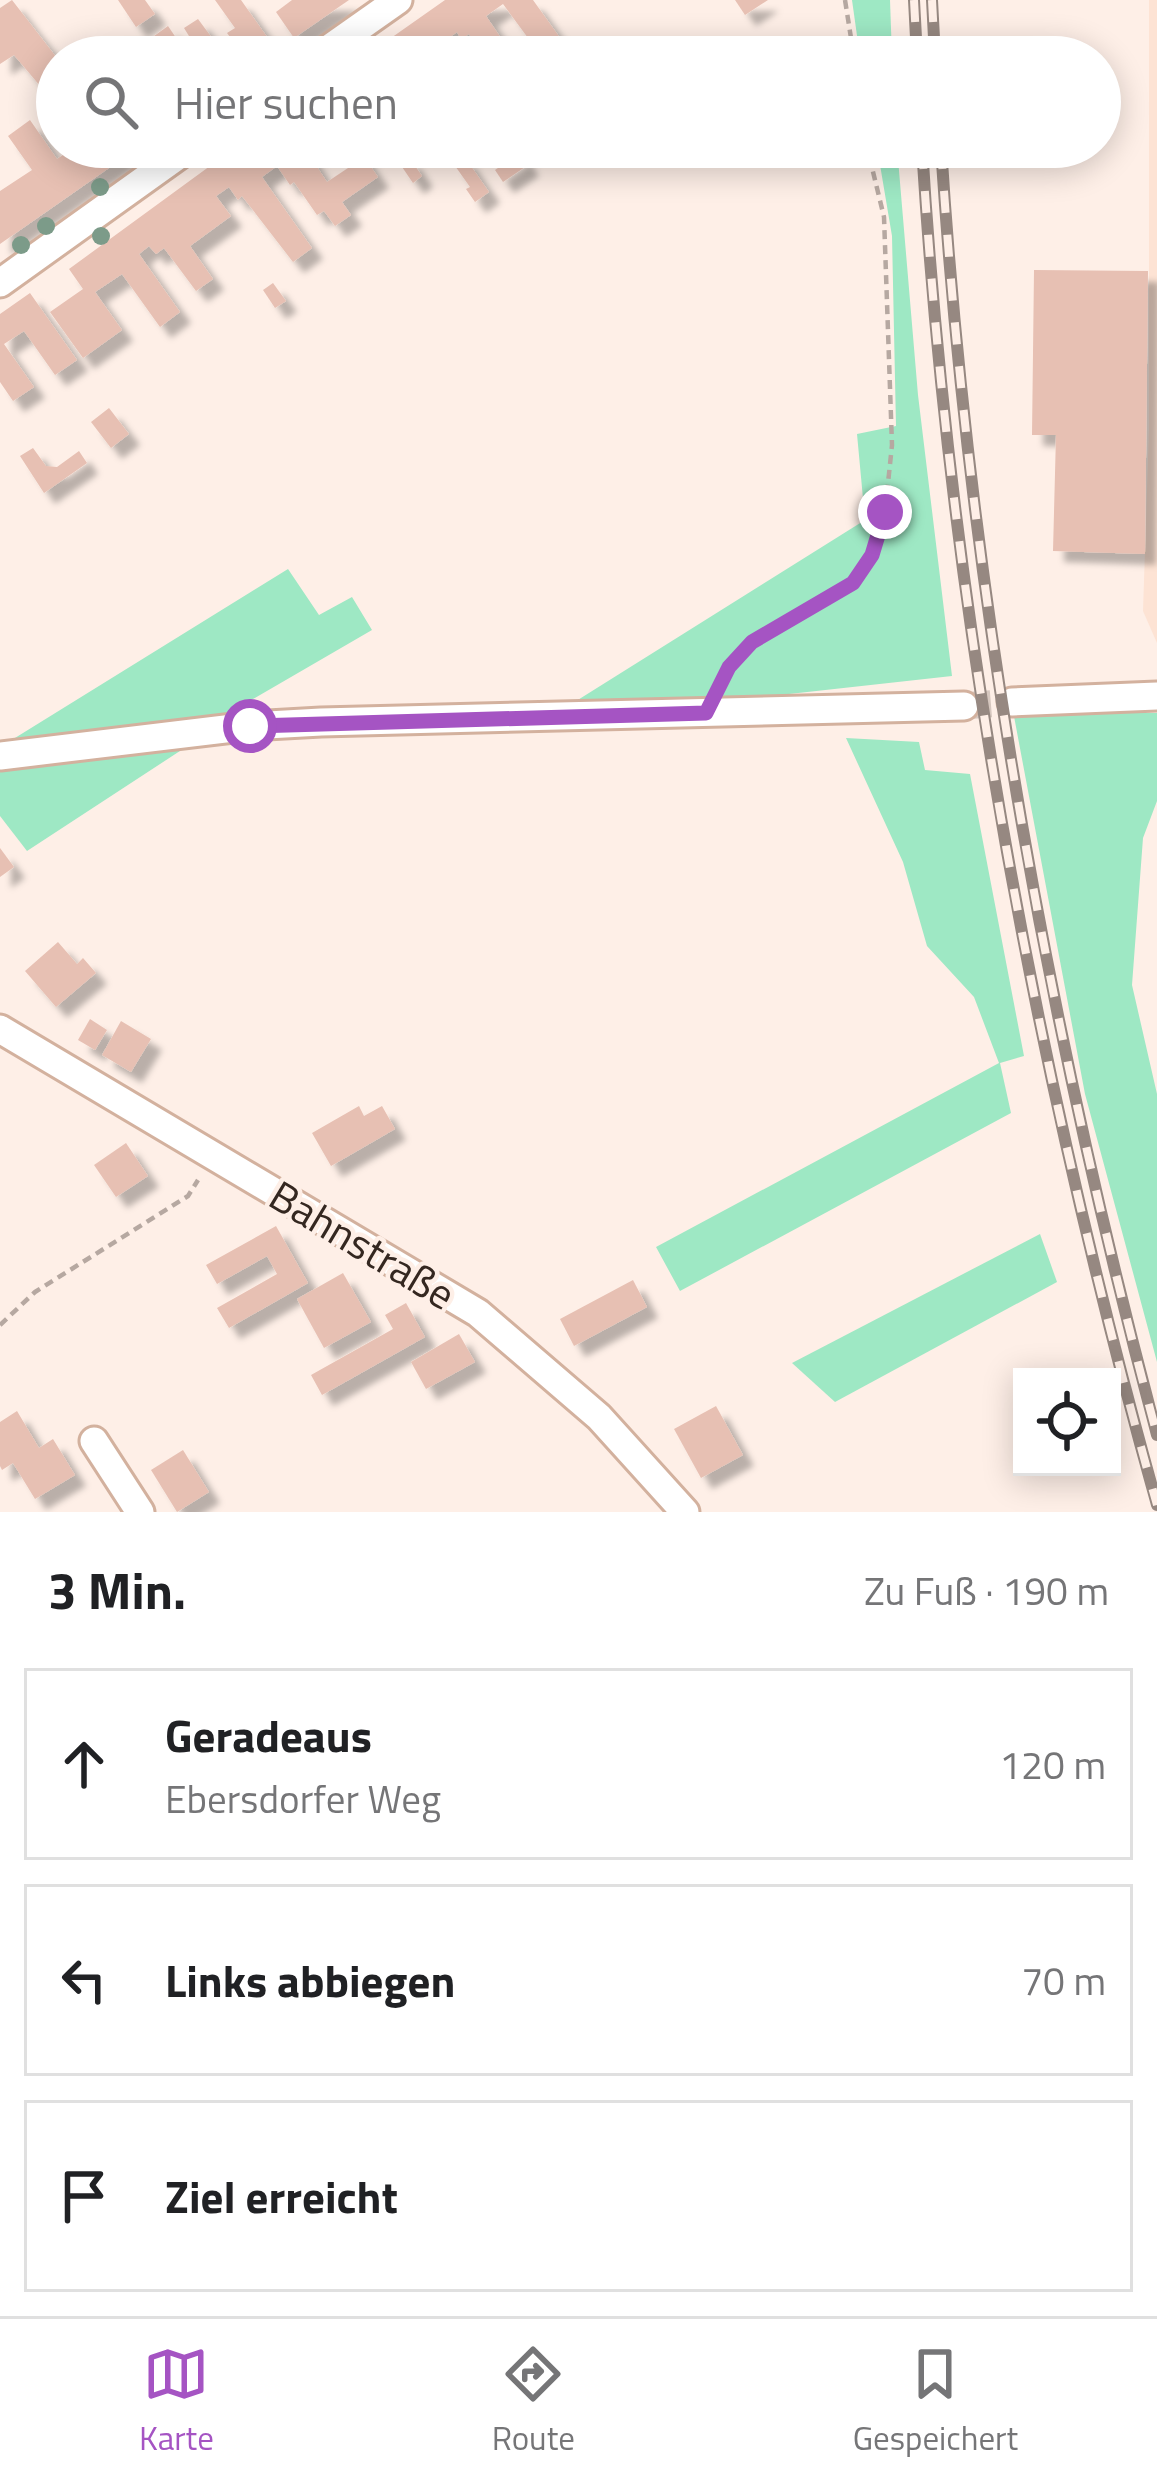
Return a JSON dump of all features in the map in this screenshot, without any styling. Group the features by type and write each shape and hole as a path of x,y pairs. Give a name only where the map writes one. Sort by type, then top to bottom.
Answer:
{"street":[{"path":"347,36 398,0"},
{"path":"0,283 161,168"},
{"path":"1012,702 1157,696"},
{"path":"0,756 321,722 964,706"},
{"name":"Bahnstraße","path":"0,1030 478,1313 599,1417 685,1512"},
{"path":"94,1441 140,1512"}],"path":[{"path":"845,0 851,36"},
{"path":"706,713 729,667 752,642 853,583 872,555 885,512 892,445 884,218 873,168"},
{"path":"0,1325 35,1292 188,1196 215,1155"}],"shaded area":[{"path":"1149,0 1157,0 1157,643 1143,611 1149,428"}],"green space":[{"path":"852,0 890,0 891,36 857,36"},
{"path":"881,168 899,168 918,395 952,676 744,699 565,708 865,520 857,434 896,426 892,236"},
{"path":"288,569 319,615 352,597 372,630 222,717 2,746"},
{"path":"1013,711 1157,713 1157,801 1143,838 1132,985 1157,1094 1157,1362 1085,1094"},
{"path":"846,738 919,742 925,770 970,774 1024,1056 1000,1063 1011,1113 680,1291 656,1247 999,1063 974,997 927,946 903,862"},
{"path":"183,749 27,851 0,816 0,769"},
{"path":"1040,1234 1057,1282 835,1402 792,1363"}],"building":[{"path":"12,0 40,36 36,36 36,81 14,55 0,64 0,8"},
{"path":"118,0 145,0 155,14 136,27"},
{"path":"215,0 241,0 266,36 229,36 235,28"},
{"path":"292,0 349,0 297,36 276,12"},
{"path":"445,0 533,0 559,36 527,36 503,4 486,16 500,36 459,36 457,32 451,36 394,36"},
{"path":"735,0 768,0 745,15"},
{"path":"198,19 211,36 189,36 184,28"},
{"path":"168,26 175,36 154,36"},
{"path":"30,120 36,129 36,168 109,168 0,244 0,191 32,170 8,136"},
{"path":"207,168 274,168 262,177 312,248 293,262 242,196 238,200 229,187 216,196 231,216 190,246 213,279 196,291 164,248 156,254 149,246 139,254 180,312 160,327 122,274 95,292 122,330 83,358 50,312 83,289 69,269"},
{"path":"278,168 318,168 327,182 348,168 372,168 378,177 342,202 351,215 335,226 324,211 317,215 294,182 290,185"},
{"path":"403,168 417,168 422,176 413,183"},
{"path":"457,168 472,168 489,192 475,202 466,189 470,187"},
{"path":"498,168 524,168 503,182"},
{"path":"1034,270 1148,271 1145,554 1053,551 1056,435 1032,435"},
{"path":"273,283 286,301 275,308 263,290"},
{"path":"30,293 77,360 55,375 24,331 4,344 34,387 13,401 0,382 0,314"},
{"path":"109,408 129,434 111,448 91,422"},
{"path":"33,448 46,466 57,467 79,451 87,463 44,493 20,456"},
{"path":"0,848 14,867 0,877"},
{"path":"58,942 77,964 83,958 96,973 56,1007 25,971"},
{"path":"90,1019 107,1030 95,1050 78,1040"},
{"path":"121,1021 151,1039 131,1072 102,1055"},
{"path":"359,1106 364,1116 382,1106 395,1129 331,1166 312,1133"},
{"path":"126,1143 148,1176 116,1197 94,1165"},
{"path":"276,1226 308,1283 229,1328 217,1308 277,1274 267,1256 217,1284 206,1265"},
{"path":"343,1273 371,1322 324,1348 297,1299"},
{"path":"633,1280 647,1307 574,1346 560,1319"},
{"path":"406,1303 425,1337 322,1395 311,1375 393,1329 385,1315"},
{"path":"459,1334 475,1362 426,1389 411,1362"},
{"path":"716,1406 743,1455 701,1478 674,1429"},
{"path":"17,1411 39,1448 53,1439 75,1475 35,1499 13,1463 2,1470 0,1466 0,1422"},
{"path":"183,1450 209,1492 177,1512 151,1470"}],"tunnel":[{"path":"964,706 1012,702"}],"railway":[{"path":"914,0 916,36"},
{"path":"932,0 934,36"},
{"path":"924,168 953,491 1003,832 1072,1170 1157,1505"},
{"path":"943,168 971,473 1017,796 1080,1117 1157,1435"}],"route":[{"path":"250,726 706,713 729,667 752,642 853,583 872,555 885,512"}]}
